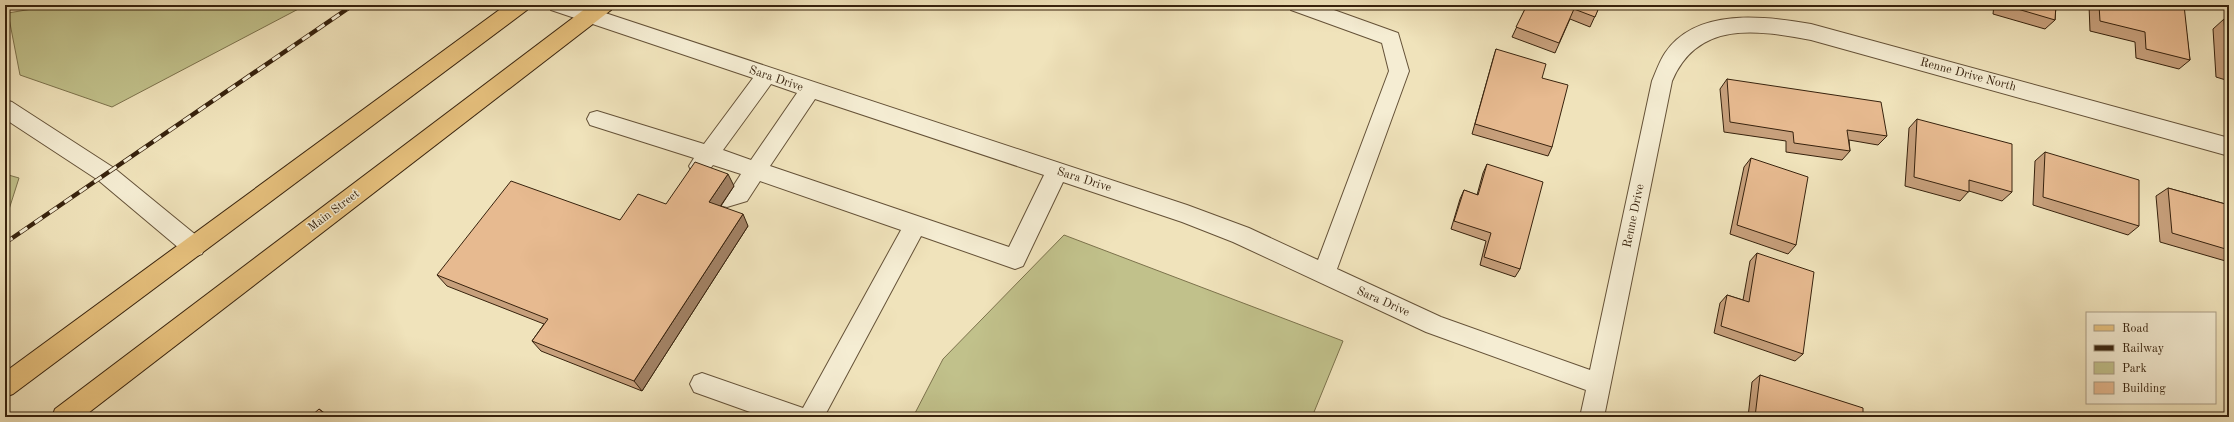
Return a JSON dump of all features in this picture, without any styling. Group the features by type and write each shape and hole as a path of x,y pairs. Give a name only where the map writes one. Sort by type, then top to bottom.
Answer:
{"main road":[{"path":"5,386 520,5"},
{"name":"Main Street","path":"64,417 596,11"}],"street":[{"name":"Sara Drive","path":"558,5 596,11 766,75 1214,224 1241,235 1324,276 1434,325 1598,384"},
{"path":"1298,5 1391,38 1399,71 1324,276"},
{"name":"Renne Drive North","path":"1705,32 1734,24 1762,24 1811,32 2229,147"},
{"name":"Renne Drive","path":"1592,417 1662,81 1672,58 1686,44 1705,32"},
{"path":"693,185 692,177 766,75"},
{"path":"727,198 739,195 810,90"},
{"path":"5,108 106,174 194,247"},
{"path":"597,119 708,154 1015,259 1057,171"},
{"path":"811,417 915,226"},
{"path":"702,384 796,417"}],"green space":[{"path":"56,5 306,5 112,107 20,75 8,13"},
{"path":"5,174 19,178 5,222"},
{"path":"1064,235 1343,341 1312,417 913,417 943,359"}],"building":[{"path":"1527,5 1600,5 1595,17 1574,9 1559,43 1516,27"},
{"path":"2004,5 2056,5 2055,20"},
{"path":"2099,5 2184,5 2190,60 2146,49 2145,32 2100,21"},
{"path":"2224,19 2229,20 2229,68 2227,67"},
{"path":"1496,49 1546,64 1542,78 1568,85 1552,147 1475,124"},
{"path":"1727,79 1881,102 1887,136 1847,130 1850,151 1794,143 1793,132 1730,122"},
{"path":"1917,119 2012,144 2012,192 1969,180 1969,192 1914,177"},
{"path":"2045,152 2139,180 2139,226 2043,197"},
{"path":"1751,158 1808,177 1796,245 1737,225"},
{"path":"695,162 728,174 709,202 743,214 634,381 532,341 548,319 437,275 511,181 620,220 638,194 666,204"},
{"path":"1487,164 1543,182 1520,269 1484,257 1491,233 1454,221 1464,190 1478,195"},
{"path":"2168,188 2229,205 2229,250 2172,233"},
{"path":"1757,253 1814,272 1803,354 1721,326 1727,295 1749,302"},
{"path":"1760,375 1863,408 1863,417 1755,417"},
{"path":"319,409 328,417 310,417"},
{"path":"1418,413 1428,417 1417,417"}],"railway":[{"path":"5,243 353,5"}]}
